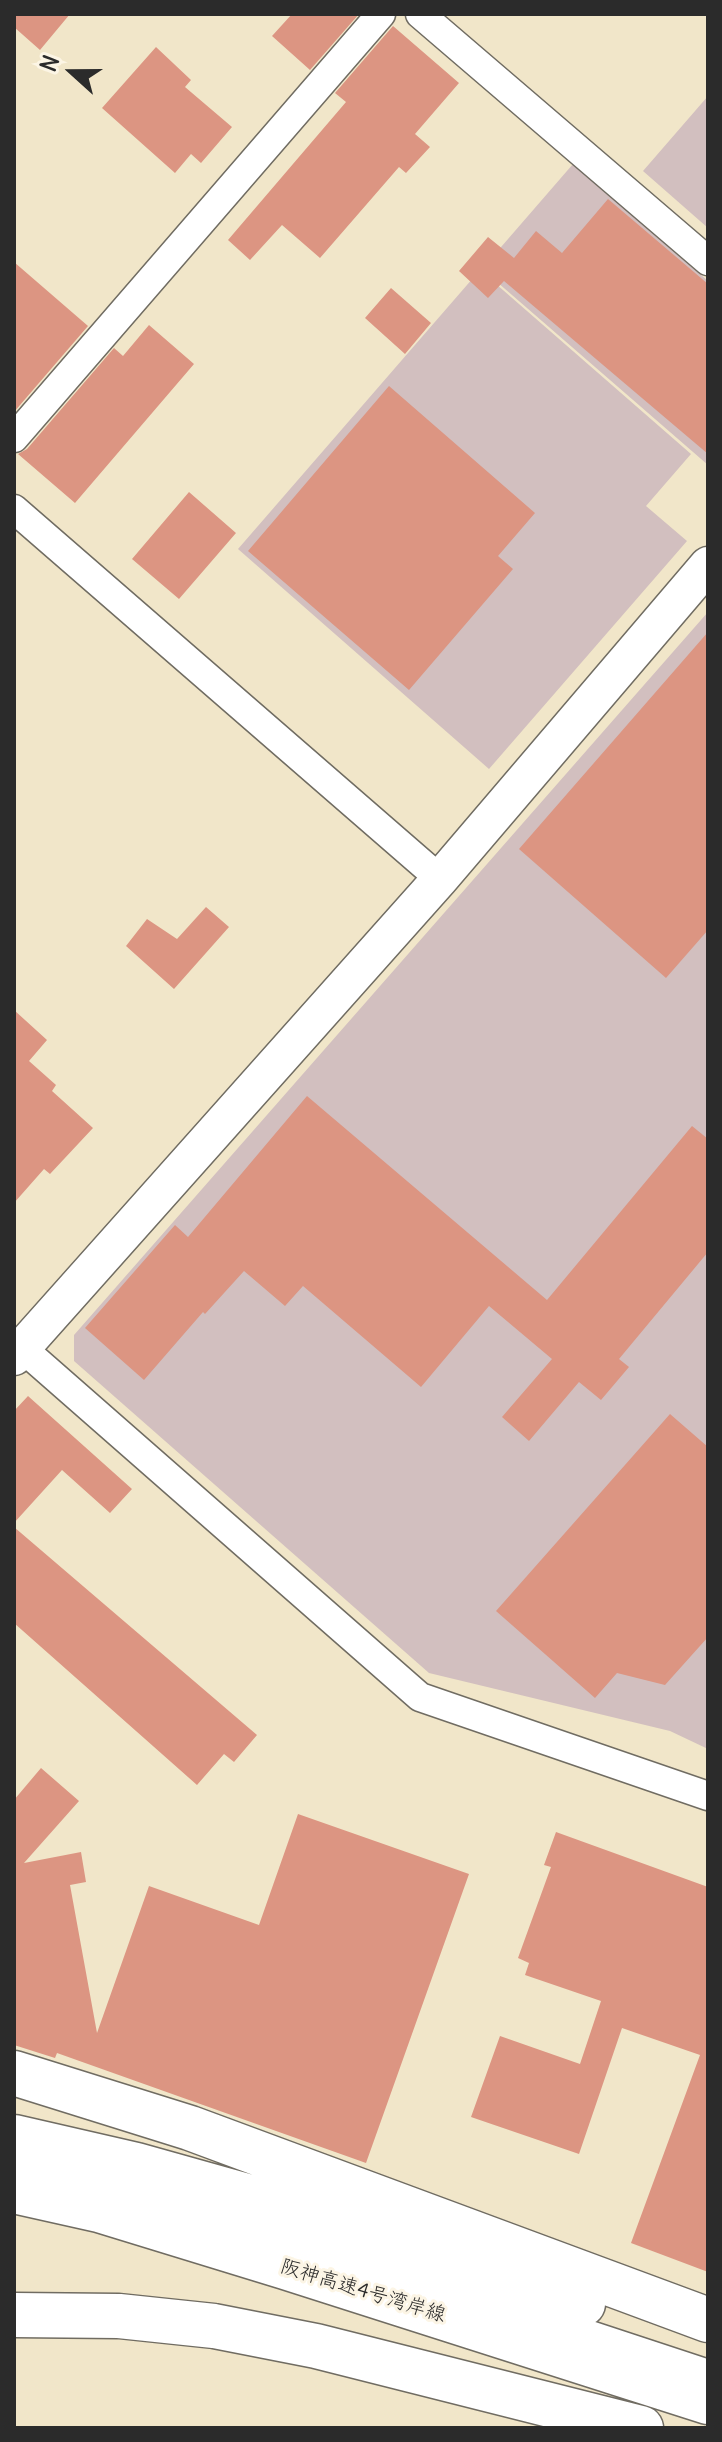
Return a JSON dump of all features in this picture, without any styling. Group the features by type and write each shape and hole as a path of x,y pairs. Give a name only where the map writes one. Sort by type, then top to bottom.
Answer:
{"highway":[{"path":"14,2073 190,2128 708,2320"},
{"path":"14,2137 136,2165 268,2202 708,2346"},
{"name":"阪神高速4号湾岸線","path":"14,2191 99,2210 228,2249 708,2402"},
{"path":"14,2315 119,2316 214,2326 331,2349 641,2428"}],"street":[{"path":"14,438 381,14"},
{"path":"420,14 708,261"},
{"path":"14,509 440,879"},
{"path":"708,565 440,879 17,1350 420,1697 708,1796"},
{"path":"14,2159 122,2185 708,2378"}],"shaded area":[{"path":"708,96 708,228 643,171"},
{"path":"573,164 708,281 708,465 482,269"},
{"path":"480,270 691,454 646,506 687,541 489,769 238,549"},
{"path":"708,612 708,1749 670,1731 429,1673 74,1361 74,1335"}],"building":[{"path":"14,14 70,14 40,50 14,27"},
{"path":"292,14 359,14 310,70 272,36"},
{"path":"393,26 459,83 415,134 430,147 406,173 399,167 320,258 282,225 250,260 228,240 346,102 335,93"},
{"path":"156,47 191,80 185,87 232,127 201,163 191,154 175,173 102,108"},
{"path":"608,199 708,284 708,454 504,281 488,298 459,271 488,237 514,258 536,231 562,253"},
{"path":"14,262 88,326 14,412"},
{"path":"391,288 431,323 405,354 365,318"},
{"path":"149,325 194,364 75,503 18,454 27,449 114,348 123,356"},
{"path":"389,386 535,513 498,556 513,569 409,690 248,551"},
{"path":"189,492 236,533 179,599 132,559"},
{"path":"708,632 708,930 666,978 519,849"},
{"path":"206,907 229,927 174,989 126,946 147,919 177,939"},
{"path":"14,1010 47,1040 29,1061 56,1085 52,1091 93,1128 50,1174 44,1169 14,1203"},
{"path":"307,1096 547,1300 692,1126 708,1139 708,1252 619,1359 629,1367 601,1400 579,1382 529,1441 502,1417 552,1359 489,1306 421,1387 303,1286 285,1306 244,1271 205,1314 203,1312 144,1380 85,1328 175,1225 188,1237"},
{"path":"28,1396 132,1489 110,1513 62,1470 14,1523 14,1411"},
{"path":"670,1414 708,1447 708,1637 665,1685 617,1673 595,1698 496,1611"},
{"path":"14,1527 257,1735 234,1762 224,1754 197,1785 14,1623"},
{"path":"41,1768 79,1801 24,1863 81,1852 86,1882 70,1885 97,2033 149,1886 259,1925 298,1814 469,1874 366,2163 57,2053 55,2058 14,2045 14,1800"},
{"path":"556,1832 708,1887 708,2272 631,2243 700,2055 622,2028 579,2154 471,2117 500,2036 580,2064 601,2001 525,1975 529,1963 518,1958 551,1867 544,1865"}]}
